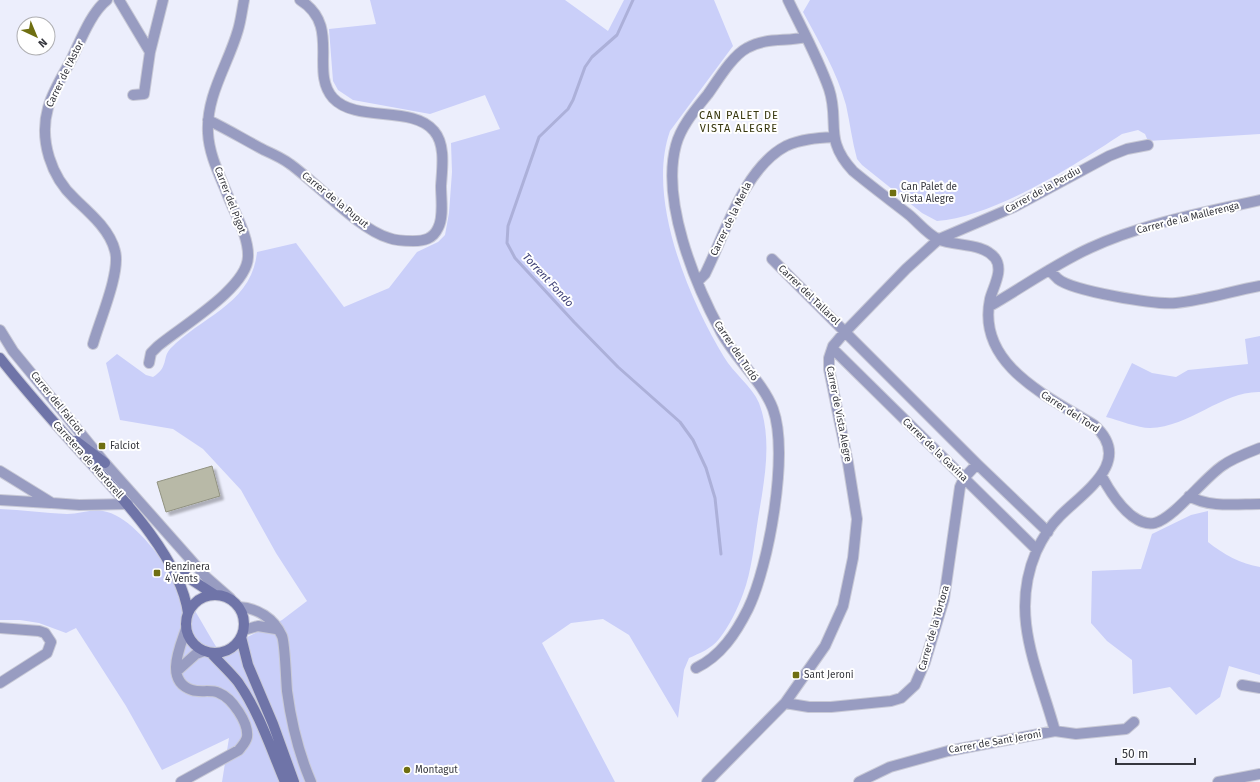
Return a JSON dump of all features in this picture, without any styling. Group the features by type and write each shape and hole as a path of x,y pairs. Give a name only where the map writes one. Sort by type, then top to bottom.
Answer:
{"main road":[{"name":"Carretera de Martorell","path":"0,358 63,432 128,504 172,567 186,604 188,613 186,629"},
{"path":"63,432 105,463"},
{"name":"Carretera de Martorell","path":"172,567 216,595 230,598"},
{"name":"Carretera de Martorell","path":"188,613 195,602 201,598 216,595"},
{"path":"230,598 239,607 243,615 242,633 248,665 273,724 294,782"},
{"path":"186,629 192,642 207,652 228,670 244,691 263,729 285,782"},
{"path":"207,652 225,652 237,643 242,633"}],"street":[{"name":"Carrer de l'Astor","path":"93,344 115,272 116,251 100,224 62,185 55,173 49,157 45,129 47,113 52,98 92,19 100,5 107,0"},
{"path":"119,0 150,52"},
{"path":"133,95 144,94 150,52 163,0"},
{"name":"Carrer del Pigot","path":"149,363 151,353 158,346 232,288 243,273 247,264 248,256 245,239 211,152 208,120 212,96 238,29 244,0"},
{"name":"Carrer de la Puput","path":"208,120 288,163 352,216 378,234 389,238 408,241 424,240 434,234 441,220 442,149 438,135 429,126 422,122 393,115 350,109 333,98 326,84 320,23 311,9 300,0"},
{"path":"788,0 830,91 834,137 839,154 853,171 939,239"},
{"name":"Carrer del Tudó","path":"696,668 709,662 730,640 749,608 756,589 764,558 776,490 778,434 772,406 721,333 682,240 676,209 674,155 680,134 736,57 745,49 768,40 790,41 806,37"},
{"name":"Carrer de la Merla","path":"698,281 705,274 744,190 761,165 785,147 797,142 834,137"},
{"name":"Carrer de la Perdiu","path":"939,239 1014,207 1109,156 1127,149 1148,145"},
{"name":"Carrer de la Mallerenga","path":"990,306 1049,270 1090,248 1156,224 1260,200"},
{"name":"Carrer del Tord","path":"939,239 981,250 990,254 996,260 998,272 990,306 990,326 998,350 1015,373 1041,393 1094,425 1102,432 1108,447 1108,458 1102,475 1059,517 1037,550 1026,587 1024,615 1027,640 1055,731"},
{"name":"Carrer de Vista Alegre","path":"707,782 785,703 825,646 837,622 849,584 856,537 856,504 829,369 829,358 832,349 845,331 906,269 939,239"},
{"name":"Carrer del Tallarol","path":"772,259 845,331"},
{"path":"1049,270 1058,279 1068,284 1115,295 1162,303 1193,301 1260,286"},
{"name":"Carrer del Falciot","path":"0,330 13,350 105,463 206,577 230,598"},
{"name":"Carrer de la Gavina","path":"845,331 977,464 1048,532"},
{"name":"Carrer de la Gavina","path":"832,349 1037,550"},
{"path":"1102,475 1117,500 1128,513 1144,523 1154,524 1163,519 1221,466 1260,448"},
{"name":"Carrer de la Tórtora","path":"785,703 801,706 831,706 891,701 901,698 915,686 925,662 944,599 950,560 955,509 960,487 964,478 977,464"},
{"path":"0,471 52,503"},
{"path":"1188,496 1197,501 1209,503 1260,504"},
{"path":"0,500 79,505 128,504"},
{"path":"239,607 259,611 265,615 283,638 289,708 304,763 311,782"},
{"path":"242,633 258,626 276,629"},
{"path":"0,628 39,631 45,633 51,642 47,653 0,683"},
{"path":"180,782 239,750 246,742 247,730 234,704 228,698 211,690 191,690 182,683 175,662 186,629"},
{"path":"177,671 196,654 207,652"},
{"path":"1242,684 1260,688"},
{"name":"Carrer de Sant Jeroni","path":"859,782 890,768 948,751 1055,731 1076,734 1126,728 1134,722"},
{"path":"1218,782 1260,774"}],"shaded area":[{"path":"370,0 565,0 608,31 624,0 714,0 733,46 670,131 664,158 663,187 667,217 675,248 697,307 724,357 732,369 752,391 759,403 766,432 766,461 763,490 749,576 743,594 736,612 719,639 705,650 689,658 684,670 678,718 629,635 603,619 571,623 542,643 615,782 222,782 229,738 162,770 126,706 76,628 66,633 39,623 20,620 0,620 0,509 67,514 103,511 120,518 136,531 153,549 169,570 184,592 219,651 282,620 307,601 276,553 241,490 203,449 173,429 120,420 106,363 117,354 146,375 153,377 161,370 170,349 183,337 224,308 236,297 246,284 253,270 257,252 296,243 344,307 389,288 417,252 438,242 445,235 449,213 452,172 451,143 500,129 485,95 430,114 353,100 338,90 333,81 329,29 376,24"},
{"path":"810,0 1260,0 1260,134 1148,141 1145,134 1138,130 1122,134 1058,174 1008,200 983,210 959,217 937,221 922,213 862,165 857,159 846,105 838,81 803,12"},
{"path":"1260,336 1260,392 1246,393 1232,397 1179,422 1165,426 1145,428 1106,417 1132,363 1152,373 1176,377 1188,370 1248,364 1245,339"},
{"path":"1208,511 1208,542 1232,558 1246,564 1260,567 1260,675 1229,666 1220,697 1196,715 1170,687 1133,694 1132,660 1107,641 1091,623 1092,571 1141,569 1152,534 1191,515"}],"building":[{"path":"212,466 220,496 166,512 157,482"}],"waterway":[{"name":"Torrent Fondo","path":"633,0 617,35 592,57 585,67 573,100 568,109 539,137 508,226 507,243 515,258 574,322 618,367 680,422 693,440 706,468 715,498 721,554"}],"place":[{"name":"Can Palet de Vista Alegre","path":"893,193"},
{"name":"Falciot","path":"102,446"},
{"name":"Benzinera 4 Vents","path":"157,573"},
{"name":"Sant Jeroni","path":"796,675"},
{"name":"Montagut","path":"407,770"}],"district":[{"name":"CAN PALET DE VISTA ALEGRE","path":"739,121"}]}
